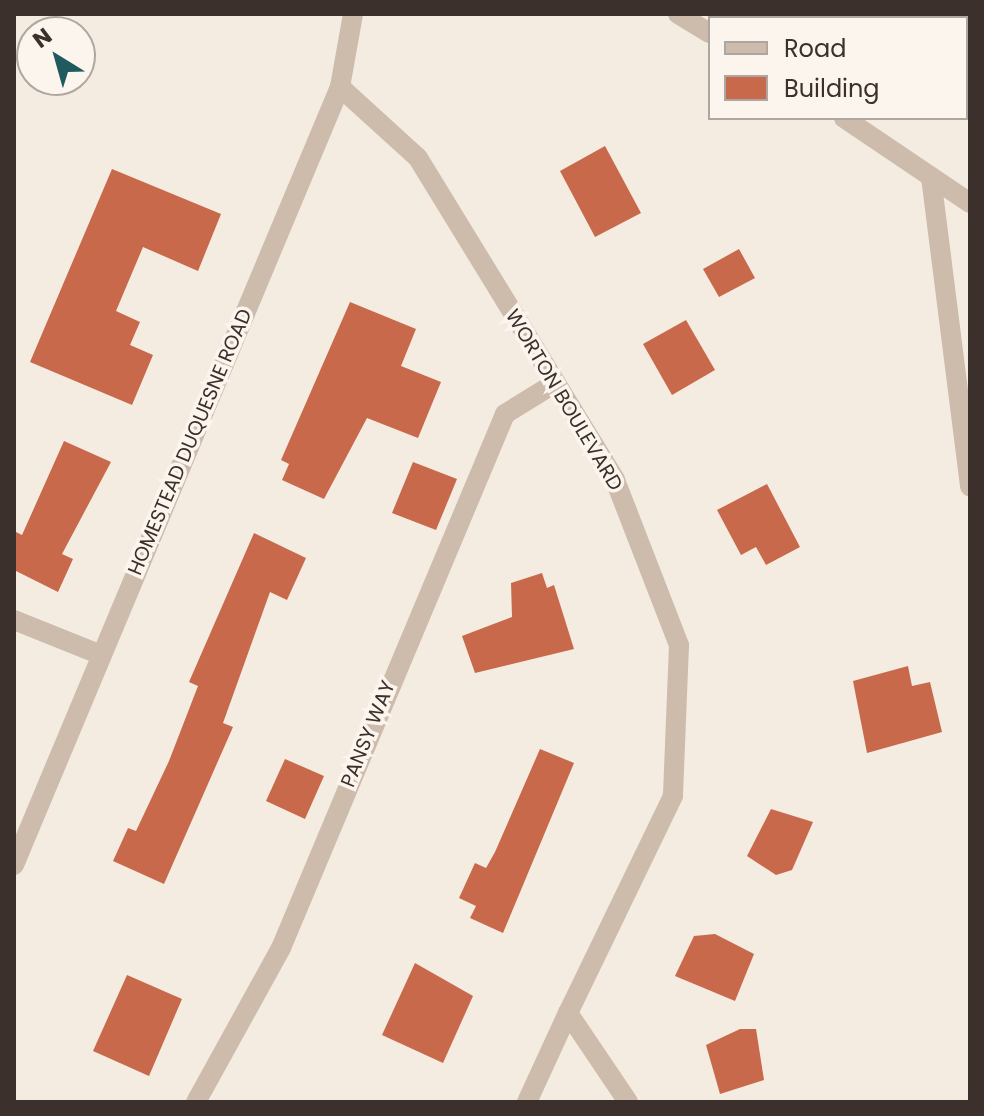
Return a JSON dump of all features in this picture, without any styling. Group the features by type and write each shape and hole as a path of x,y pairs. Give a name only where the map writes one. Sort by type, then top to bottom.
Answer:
{"street":[{"name":"HOMESTEAD DUQUESNE ROAD","path":"14,865 340,87 353,14"},
{"path":"678,14 708,32"},
{"name":"WORTON BOULEVARD","path":"340,87 418,158 615,480 679,645 673,796 527,1102"},
{"path":"847,120 970,203"},
{"path":"931,177 970,487"},
{"name":"PANSY WAY","path":"196,1102 281,948 505,414 555,383"},
{"path":"14,620 101,655"},
{"path":"568,1013 628,1102"}],"building":[{"path":"605,146 641,213 595,237 560,171"},
{"path":"112,169 221,214 198,271 143,247 116,311 140,322 130,345 153,355 132,405 30,362"},
{"path":"739,249 755,278 719,297 703,269"},
{"path":"350,302 416,329 401,366 441,382 418,438 367,418 324,499 282,480 289,464 281,460"},
{"path":"686,320 715,370 672,395 643,344"},
{"path":"64,441 111,462 62,554 73,559 58,592 14,570 14,531 22,535"},
{"path":"413,462 457,479 436,530 392,513"},
{"path":"767,484 800,547 766,565 756,547 741,555 717,510"},
{"path":"254,533 306,558 287,600 270,592 223,723 233,727 164,884 113,861 128,828 136,831 169,761 198,686 189,682"},
{"path":"542,573 547,588 554,585 574,649 475,673 462,636 512,617 511,583"},
{"path":"908,666 912,686 930,682 942,732 867,753 853,681"},
{"path":"540,749 574,763 503,933 470,918 476,906 459,898 475,863 486,868 495,852"},
{"path":"285,759 324,776 305,819 266,801"},
{"path":"771,809 813,822 792,870 776,875 747,856"},
{"path":"715,934 754,954 735,1001 675,976 694,936"},
{"path":"415,963 473,996 443,1063 382,1035"},
{"path":"127,975 182,999 149,1076 93,1051"},
{"path":"740,1029 756,1029 764,1080 720,1094 706,1045"}]}
